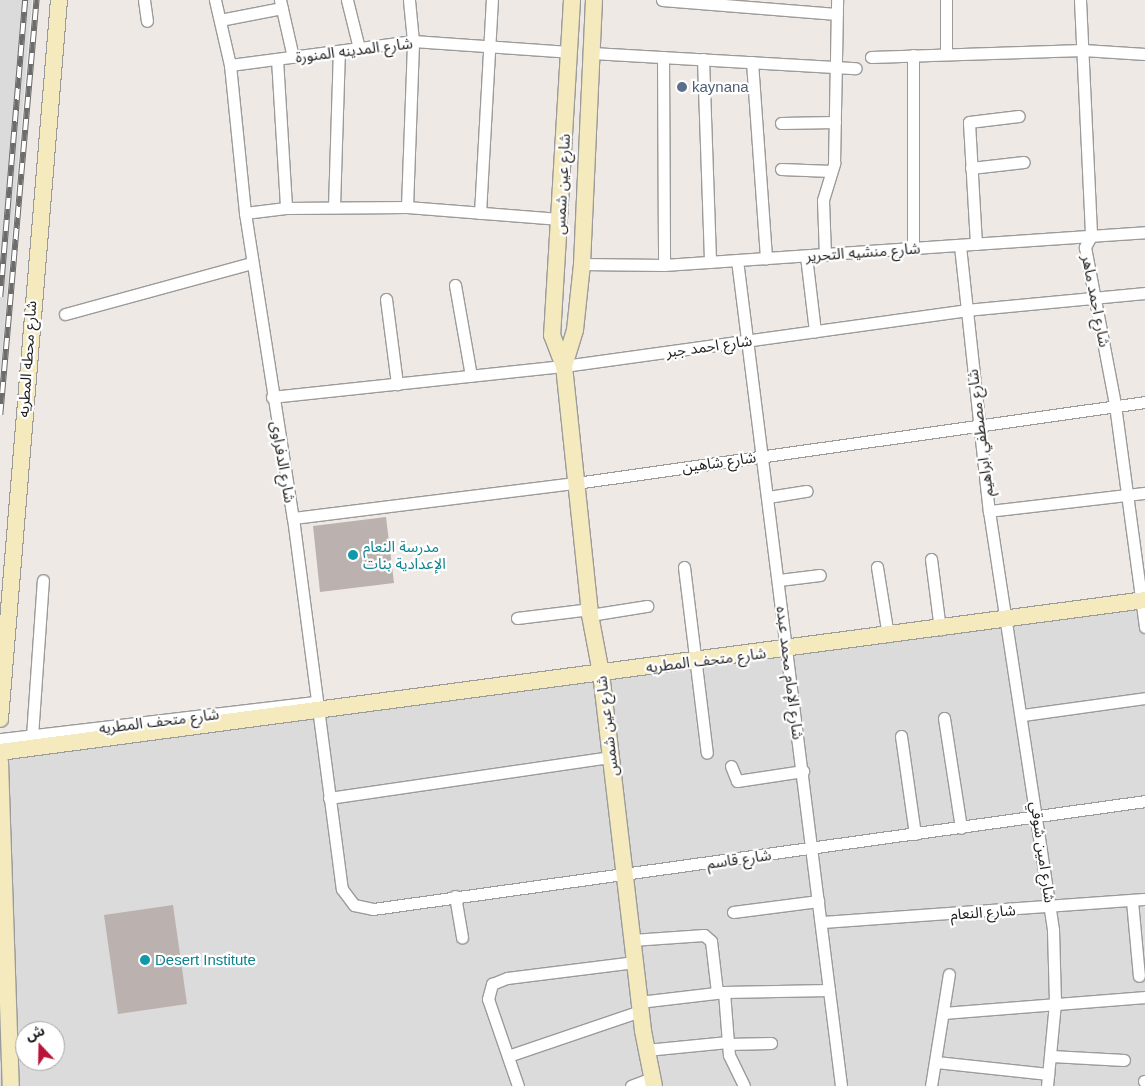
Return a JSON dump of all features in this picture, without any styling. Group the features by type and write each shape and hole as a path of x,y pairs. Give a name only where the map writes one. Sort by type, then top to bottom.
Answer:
{"street":[{"name":"شارع محطه المطريه","path":"0,719 59,0"},
{"path":"144,0 147,21"},
{"name":"شارع الدفراوى","path":"215,0 230,65 245,213 272,397 293,518 342,889"},
{"path":"347,0 359,48"},
{"path":"407,207 414,41 408,0"},
{"path":"480,213 492,0"},
{"name":"شارع عين شمس","path":"572,0 560,219 551,318 552,335 564,366 590,612 601,673 640,1006 646,1050 653,1082"},
{"name":"شارع عين شمس","path":"564,366 576,330 582,264 594,0"},
{"path":"662,0 836,14"},
{"path":"825,255 823,200 832,170 835,122 837,0"},
{"path":"946,0 946,53"},
{"name":"شارع احمد ماهر","path":"1080,0 1091,236 1085,247 1096,296 1115,405 1129,495 1145,627"},
{"path":"220,20 281,4 293,57"},
{"name":"شارع المدينه المنورة","path":"230,65 414,41 569,52"},
{"path":"871,57 946,53 1083,50 1145,54"},
{"path":"334,207 338,51"},
{"path":"592,53 856,68"},
{"path":"913,55 913,249"},
{"path":"663,57 664,265"},
{"path":"277,59 286,208"},
{"path":"703,59 710,262"},
{"path":"752,62 766,259"},
{"path":"976,244 970,120 1019,116"},
{"path":"782,123 835,122"},
{"path":"971,168 1024,162"},
{"path":"780,169 832,170"},
{"path":"245,213 286,208 407,207 560,219"},
{"name":"شارع منشيه التحرير","path":"582,264 664,265 1145,232"},
{"name":"شارع مصطفي ابراهيم","path":"960,246 989,511 1009,619"},
{"path":"806,256 815,331"},
{"name":"شارع الإمام محمد عبده","path":"737,260 788,649 840,1086"},
{"path":"65,314 252,263"},
{"path":"455,286 471,376"},
{"name":"شارع احمد جبر","path":"272,397 564,366 966,310 1096,296 1145,293"},
{"path":"386,299 397,384"},
{"name":"شارع شاهين","path":"293,518 576,483 978,424 1145,402"},
{"path":"768,497 807,491"},
{"path":"989,511 1145,493"},
{"path":"931,559 940,629"},
{"path":"684,567 707,754"},
{"path":"877,567 888,636"},
{"path":"779,580 820,575"},
{"path":"32,736 43,580"},
{"name":"شارع متحف المطريه","path":"0,739 318,707 601,673 940,629 1143,600"},
{"path":"517,618 647,606"},
{"name":"شارع امين شوقي","path":"1009,619 1039,816 1050,908 1055,1003 1047,1086"},
{"path":"1023,715 1145,698"},
{"name":"شارع متحف المطريه","path":"0,752 266,719 318,707"},
{"path":"944,718 961,828"},
{"path":"901,736 915,834"},
{"path":"330,798 611,757"},
{"path":"0,762 11,1086"},
{"path":"730,766 736,781 802,771"},
{"name":"شارع قاسم","path":"342,889 346,898 363,909 812,850 1145,801"},
{"path":"455,896 462,937"},
{"name":"شارع النعام","path":"821,922 1050,908 1145,899"},
{"path":"1132,900 1140,976"},
{"path":"733,912 818,901"},
{"path":"632,940 704,934 711,941 731,1061 744,1086"},
{"path":"518,1086 488,999 492,984 507,978 635,962"},
{"path":"931,1086 949,974"},
{"path":"508,1056 640,1006 721,992 829,990"},
{"path":"943,1013 1145,997"},
{"path":"646,1050 728,1043 771,1043"},
{"path":"1051,1056 1124,1060"},
{"path":"936,1062 1048,1074"},
{"path":"631,1086 653,1082"}],"shaded area":[{"path":"0,0 32,0 0,376"},
{"path":"1145,591 1145,1086 0,1086 0,747"}],"building":[{"name":"مدرسة النعام الإعدادية بنات","path":"386,517 394,583 320,592 313,526"},
{"name":"Desert Institute","path":"173,905 187,1004 118,1014 104,915"}],"railway":[{"path":"0,297 25,0"},
{"path":"0,415 36,0"}],"place":[{"name":"kaynana","path":"682,87"},
{"name":"مدرسة النعام الإعدادية بنات","path":"353,555"},
{"name":"Desert Institute","path":"145,960"}]}
